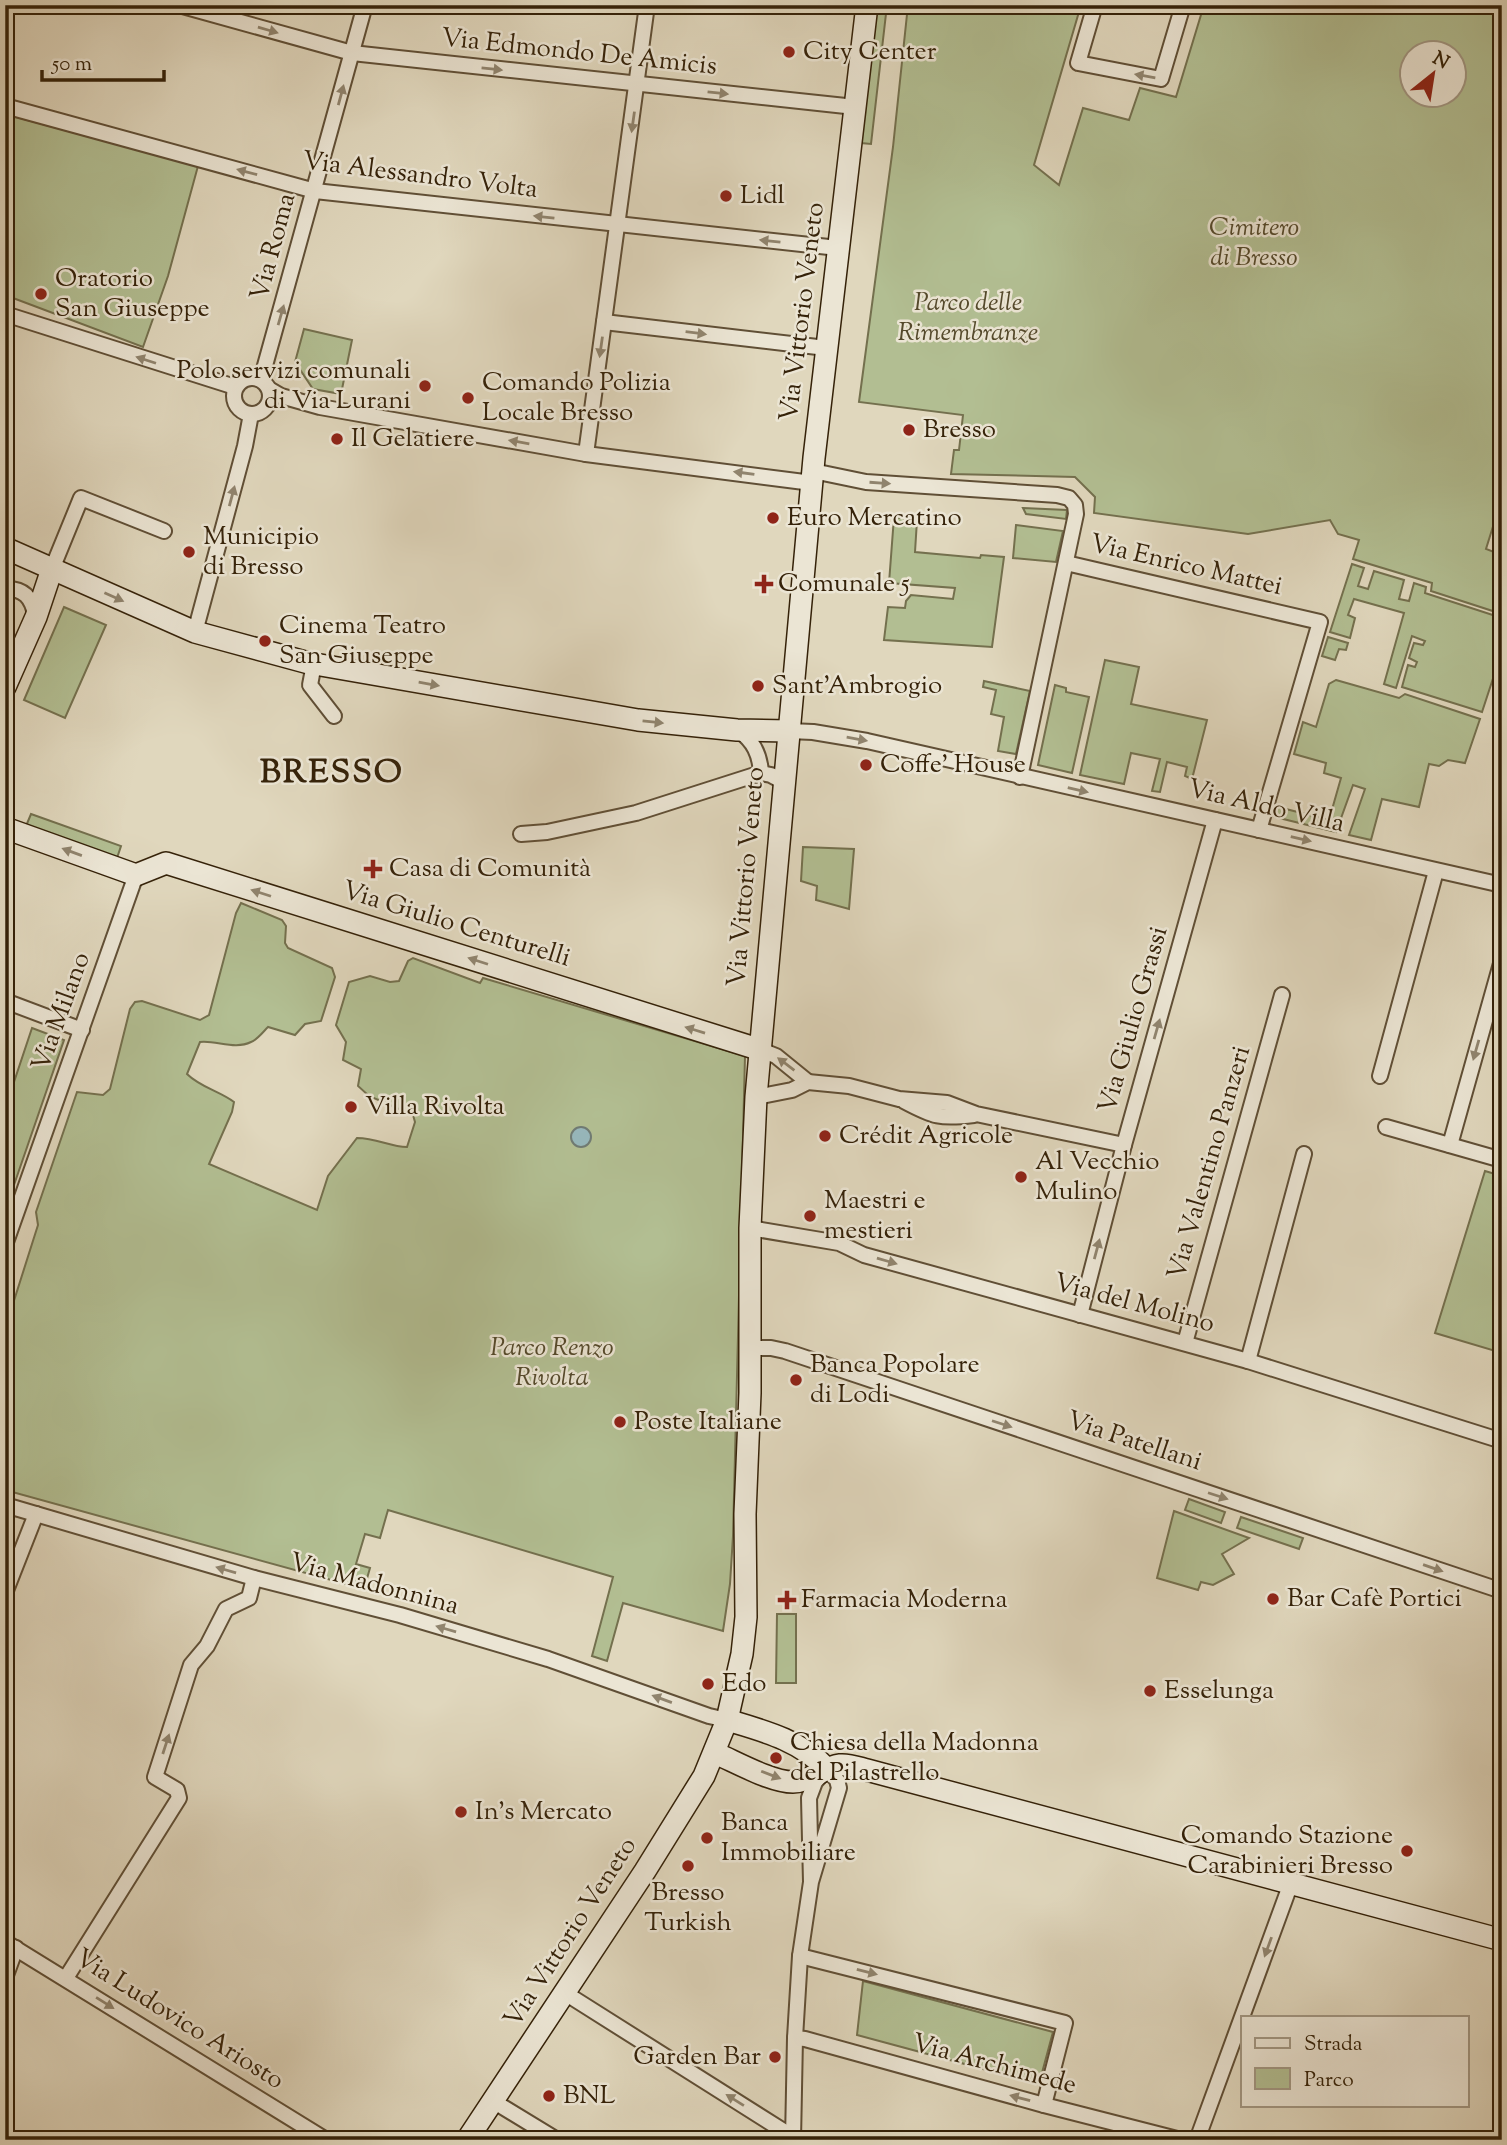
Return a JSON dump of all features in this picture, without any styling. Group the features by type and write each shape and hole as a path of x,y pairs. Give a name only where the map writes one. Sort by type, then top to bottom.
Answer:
{"street":[{"name":"Via Edmondo De Amicis","path":"179,5 352,54 855,107"},
{"name":"Via Roma","path":"265,385 365,5"},
{"path":"586,454 647,5"},
{"name":"Via Vittorio Veneto","path":"467,2140 692,1798 715,1753 727,1720 742,1654 747,1617 745,1514 755,1097 812,477 867,5"},
{"path":"1096,5 1079,63 1161,79 1183,5"},
{"name":"Via Alessandro Volta","path":"5,106 315,191 838,248"},
{"path":"5,314 235,387"},
{"path":"604,322 826,348"},
{"path":"265,385 269,401 262,411 245,413 236,405 233,393 235,387 250,377 265,385 281,396 320,407 586,454 812,477"},
{"path":"195,632 245,446 251,414"},
{"name":"Via Enrico Mattei","path":"812,477 1069,498 1075,505 1076,514 1066,563 1320,622 1259,830"},
{"path":"5,687 36,617 81,498 164,531"},
{"path":"5,548 195,632 314,664 638,720 737,730 789,731"},
{"path":"1020,777 1066,563"},
{"path":"5,589 20,590 29,596 36,617"},
{"path":"314,664 310,685 334,716"},
{"path":"737,730 753,743 761,773"},
{"name":"Via Aldo Villa","path":"789,731 867,741 1502,885"},
{"path":"521,834 555,831 636,813 761,773 785,782"},
{"name":"Via Giulio Grassi","path":"1080,1315 1124,1145 1215,820"},
{"path":"5,828 136,875"},
{"name":"Via Giulio Centurelli","path":"136,875 166,863 761,1050"},
{"path":"1380,1076 1436,870"},
{"name":"Via Milano","path":"5,1245 136,875"},
{"path":"1450,1145 1502,960"},
{"name":"Via Valentino Panzeri","path":"1185,1343 1282,995"},
{"path":"5,1001 82,1030"},
{"path":"761,1050 776,1056 808,1082"},
{"path":"755,1097 792,1090 808,1082 849,1086 899,1099 929,1115 945,1118 975,1114 1124,1145"},
{"path":"1385,1127 1502,1160"},
{"path":"1248,1361 1304,1154"},
{"name":"Via del Molino","path":"750,1228 838,1243 864,1255 1248,1361 1502,1441"},
{"name":"Via Patellani","path":"750,1348 785,1351 1502,1591"},
{"name":"Via Madonnina","path":"5,1505 254,1578 400,1615 548,1659 709,1717 727,1720"},
{"path":"5,1593 36,1514"},
{"path":"65,1978 179,1798 177,1790 155,1777 191,1665 207,1646 226,1609 249,1598 254,1578"},
{"path":"727,1720 774,1734 799,1746 816,1757 837,1780 839,1788 811,1882 800,1956 793,2138"},
{"path":"715,1753 793,1782 842,1765 867,1770 1502,1940"},
{"path":"811,1882 809,1798 815,1782 827,1769"},
{"path":"1242,2016 1291,1883"},
{"path":"5,1978 11,1945"},
{"name":"Via Ludovico Ariosto","path":"11,1945 326,2140"},
{"path":"800,1956 1065,2023 1044,2105"},
{"path":"565,1993 793,2138"},
{"path":"1197,2140 1241,2020"},
{"name":"Via Archimede","path":"795,2038 1181,2140"},
{"path":"493,2101 557,2140"}],"green space":[{"path":"877,5 887,5 871,144 861,143"},
{"name":"Parco delle Rimembranze","path":"908,5 1081,5 1034,165 1059,185 1083,108 1129,120 1140,88 1176,97 1204,5 1502,5 1502,521 1495,520 1486,549 1502,555 1502,614 1431,591 1432,583 1353,559 1359,540 1338,534 1330,520 1248,534 1094,513 1095,497 1075,477 951,474 954,450 959,450 963,415 859,402 893,147"},
{"path":"5,114 198,166 168,276 143,347 5,295"},
{"path":"304,329 352,340 341,394 313,389 295,362"},
{"path":"1023,508 1067,510 1066,519 1026,514"},
{"path":"894,517 917,520 915,552 980,558 981,555 1004,557 992,647 884,640 888,607 905,608 911,595 953,599 955,588 889,583"},
{"path":"1016,525 1063,531 1056,562 1013,558"},
{"path":"1352,564 1364,568 1358,586 1368,589 1374,571 1404,580 1399,599 1409,601 1414,583 1426,587 1425,593 1502,618 1502,651 1482,712 1402,687 1408,665 1415,667 1417,662 1409,658 1414,643 1423,645 1425,641 1412,636 1396,688 1384,684 1404,613 1354,599 1348,615 1355,618 1350,638 1330,632"},
{"path":"64,607 106,625 65,718 24,700"},
{"path":"1328,637 1348,643 1346,650 1339,649 1335,660 1322,656"},
{"path":"1105,660 1139,667 1131,704 1207,720 1192,779 1185,776 1187,767 1167,762 1160,792 1152,791 1160,759 1131,753 1124,784 1080,775"},
{"path":"1336,680 1399,698 1405,694 1480,719 1465,763 1448,760 1439,766 1429,764 1419,807 1382,799 1371,840 1349,835 1365,789 1353,785 1336,832 1275,817 1278,807 1329,820 1341,778 1324,773 1326,763 1294,754 1303,722 1316,727 1329,684"},
{"path":"984,681 1030,691 1016,754 998,751 1004,717 991,714 996,690 983,687"},
{"path":"1055,685 1066,688 1066,692 1089,697 1072,773 1038,765"},
{"path":"31,814 121,846 117,858 26,826"},
{"path":"803,847 854,849 849,909 816,900 817,886 801,881"},
{"name":"Parco Renzo Rivolta","path":"241,903 282,920 286,926 285,943 288,948 332,968 335,977 321,1021 305,1024 295,1035 268,1027 255,1040 245,1044 200,1042 187,1074 234,1102 209,1164 317,1210 328,1176 357,1138 407,1147 415,1122 413,1115 369,1096 358,1086 361,1069 343,1060 346,1042 336,1025 349,982 370,976 390,982 399,981 408,961 413,958 480,983 483,978 745,1056 733,1536 723,1631 623,1603 607,1661 592,1656 613,1577 388,1510 380,1538 365,1534 356,1564 370,1568 364,1589 5,1490 5,1329 38,1225 36,1212 77,1092 103,1095 110,1089 130,1009 135,1002 142,1001 200,1020 209,1015"},
{"path":"32,1028 64,1040 5,1211 5,1109"},
{"path":"1485,1171 1502,1176 1502,1353 1435,1333"},
{"path":"1189,1499 1225,1512 1221,1523 1185,1510"},
{"path":"1174,1511 1249,1538 1222,1554 1234,1574 1213,1585 1201,1582 1198,1590 1157,1578"},
{"path":"1241,1517 1303,1538 1299,1549 1237,1528"},
{"path":"777,1614 796,1614 796,1683 776,1683"},
{"path":"863,1981 1053,2032 1039,2084 857,2035"}],"water":[{"path":"581,1127 588,1130 591,1137 588,1144 581,1147 574,1144 571,1137 574,1130"}],"place":[{"name":"City Center","path":"789,52"},
{"name":"Lidl","path":"726,196"},
{"name":"Oratorio San Giuseppe","path":"41,294"},
{"name":"Polo servizi comunali di Via Lurani","path":"425,386"},
{"name":"Comando Polizia Locale Bresso","path":"468,398"},
{"name":"Bresso","path":"909,430"},
{"name":"Il Gelatiere","path":"337,439"},
{"name":"Euro Mercatino","path":"773,518"},
{"name":"Municipio di Bresso","path":"189,552"},
{"name":"Comunale 5","path":"764,584"},
{"name":"Cinema Teatro San Giuseppe","path":"265,641"},
{"name":"Sant'Ambrogio","path":"758,686"},
{"name":"Coffe' House","path":"866,765"},
{"name":"Casa di Comunità","path":"373,869"},
{"name":"Villa Rivolta","path":"351,1107"},
{"name":"Crédit Agricole","path":"825,1136"},
{"name":"Al Vecchio Mulino","path":"1021,1177"},
{"name":"Maestri e mestieri","path":"810,1216"},
{"name":"Banca Popolare di Lodi","path":"796,1380"},
{"name":"Poste Italiane","path":"620,1422"},
{"name":"Bar Cafè Portici","path":"1273,1599"},
{"name":"Farmacia Moderna","path":"787,1600"},
{"name":"Edo","path":"708,1684"},
{"name":"Esselunga","path":"1150,1691"},
{"name":"Chiesa della Madonna del Pilastrello","path":"776,1758"},
{"name":"In's Mercato","path":"461,1812"},
{"name":"Banca Immobiliare","path":"707,1838"},
{"name":"Comando Stazione Carabinieri Bresso","path":"1407,1851"},
{"name":"Bresso Turkish","path":"688,1866"},
{"name":"Garden Bar","path":"775,2057"},
{"name":"BNL","path":"549,2096"}],"district":[{"name":"BRESSO","path":"332,774"}],"park label":[{"name":"Cimitero di Bresso","path":"1254,243"}]}
